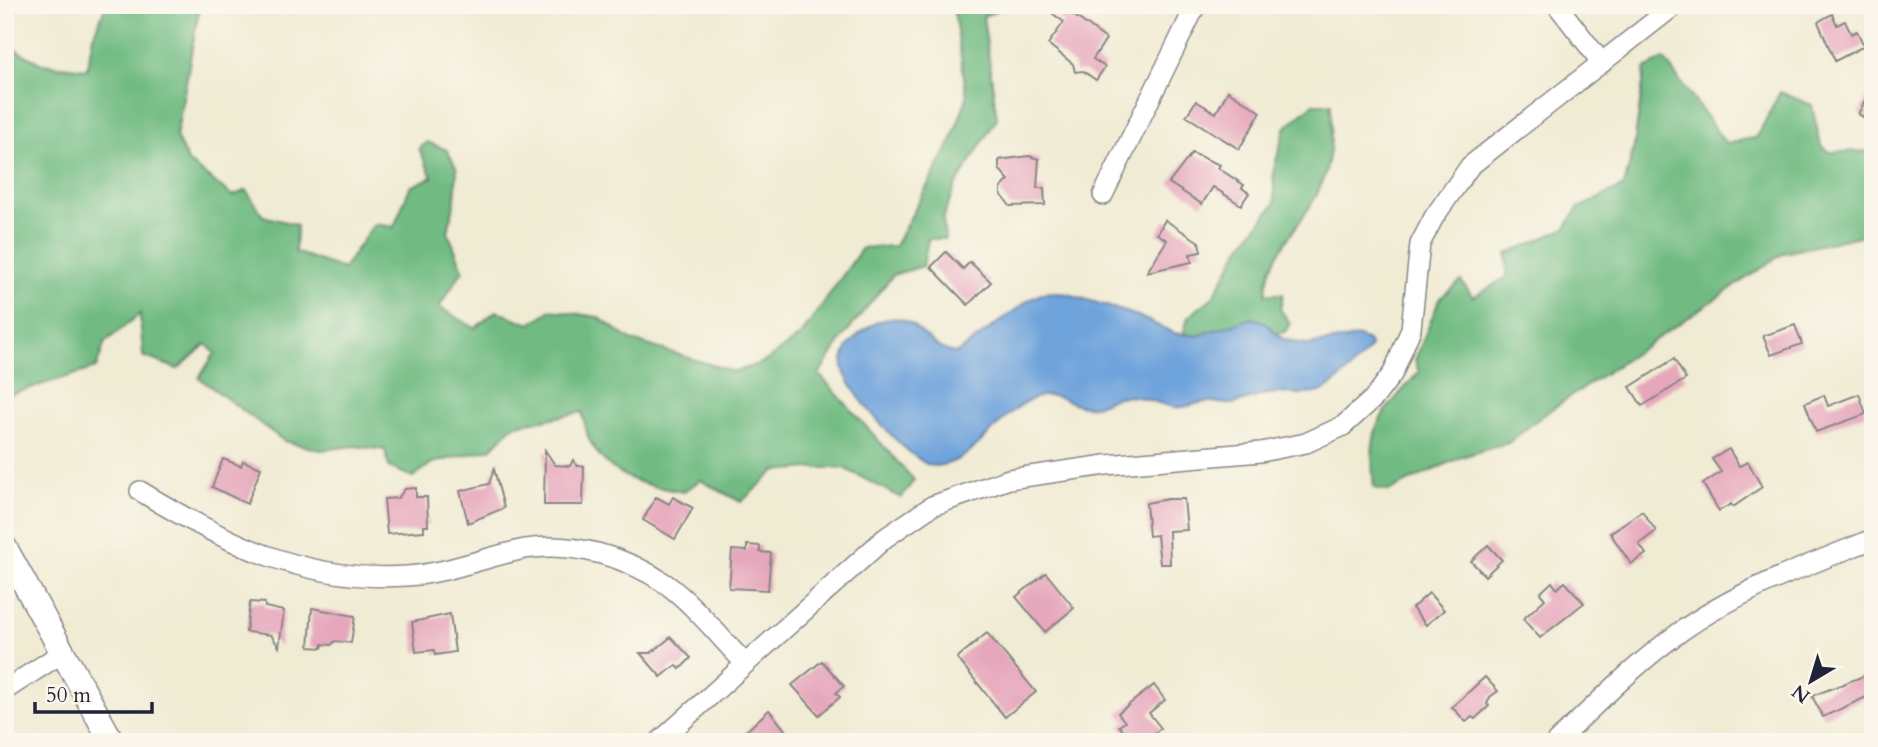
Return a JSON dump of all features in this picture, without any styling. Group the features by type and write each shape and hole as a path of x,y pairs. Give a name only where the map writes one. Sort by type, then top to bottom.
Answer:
{"main road":[{"path":"5,548 112,742"}],"street":[{"path":"1103,195 1196,5"},
{"path":"1557,5 1602,63"},
{"path":"659,742 885,538 932,506 1009,479 1106,465 1261,452 1306,443 1343,425 1374,398 1393,373 1411,329 1420,244 1451,189 1470,166 1675,5"},
{"path":"140,491 246,550 291,566 335,573 405,576 451,570 527,549 590,550 637,568 667,585 745,663"},
{"path":"1556,742 1680,632 1710,613 1803,567 1873,539"},
{"path":"5,690 62,653"}],"green space":[{"path":"106,5 200,5 176,137 188,162 233,196 246,190 263,216 297,225 295,252 343,269 374,224 394,227 410,187 432,177 419,148 427,142 447,150 457,169 455,199 448,232 463,270 439,307 475,328 496,311 530,324 551,310 598,317 631,340 735,372 764,362 801,335 862,248 895,246 951,142 967,97 953,5 994,5 995,12 983,16 997,118 955,187 943,218 945,239 928,239 923,266 893,275 846,333 819,374 914,480 901,498 844,468 775,471 741,502 700,480 684,492 657,487 632,479 609,465 589,440 582,412 513,426 491,449 432,463 413,477 389,467 385,450 355,446 321,450 284,441 199,378 215,353 206,344 178,369 143,356 140,314 105,342 96,368 5,396 5,44 42,64 87,69 93,36"},
{"path":"1664,59 1726,144 1757,137 1780,92 1812,105 1821,146 1829,152 1873,151 1873,233 1784,253 1546,413 1508,443 1461,457 1389,491 1374,488 1373,449 1378,423 1419,372 1415,360 1440,298 1461,281 1473,297 1507,277 1507,254 1566,228 1577,209 1624,186 1634,146 1645,69"},
{"path":"1313,104 1331,104 1331,139 1326,172 1317,194 1272,267 1266,294 1283,294 1280,309 1290,323 1285,332 1276,333 1264,322 1253,318 1197,336 1183,334 1188,317 1213,297 1240,248 1275,203 1273,172 1285,128"}],"water":[{"path":"1046,292 1069,294 1138,316 1174,333 1197,336 1253,318 1264,322 1283,339 1308,345 1359,337 1368,341 1371,347 1340,379 1326,389 1314,393 1274,393 1232,404 1205,402 1186,407 1167,406 1133,396 1086,406 1055,396 1042,396 1027,401 1014,410 963,456 934,466 911,453 881,424 855,391 843,367 845,353 858,336 876,323 889,318 910,323 936,345 957,353 1030,299"}],"building":[{"path":"1047,5 1060,5 1106,39 1093,59 1105,67 1096,80 1083,71 1075,72 1073,64 1048,44 1064,22 1045,8"},
{"path":"1832,14 1837,25 1845,21 1851,34 1857,31 1864,46 1835,61 1818,22"},
{"path":"1873,86 1873,122 1858,114"},
{"path":"1228,91 1261,112 1239,149 1186,116 1196,101 1216,113"},
{"path":"1192,153 1220,165 1218,168 1244,185 1242,188 1249,193 1241,205 1213,187 1202,204 1169,183"},
{"path":"1029,156 1039,159 1037,188 1044,188 1045,205 1010,206 1001,194 1001,188 1009,180 999,169 999,160"},
{"path":"1165,220 1199,242 1201,252 1190,254 1192,262 1147,272 1167,240 1157,234"},
{"path":"946,252 963,269 970,262 991,282 968,305 931,267"},
{"path":"1795,325 1802,344 1771,355 1763,336"},
{"path":"1674,359 1686,379 1642,406 1630,387"},
{"path":"1859,394 1866,414 1816,432 1805,403 1824,395 1828,406"},
{"path":"1729,449 1739,466 1748,462 1762,487 1733,507 1731,504 1719,511 1703,484 1721,472 1712,459"},
{"path":"545,450 555,465 570,466 573,460 577,466 584,466 583,505 544,505"},
{"path":"223,459 241,466 243,461 261,468 247,504 212,487"},
{"path":"494,469 504,508 468,523 460,491 489,484"},
{"path":"416,488 416,497 427,497 428,526 424,526 424,531 387,534 384,499 398,498 405,489"},
{"path":"656,497 669,504 673,497 693,508 675,539 643,520"},
{"path":"1184,499 1187,530 1169,531 1170,564 1160,564 1157,535 1149,536 1146,503"},
{"path":"1642,511 1656,531 1639,544 1646,554 1631,564 1610,533"},
{"path":"747,545 760,546 760,552 771,553 768,590 729,588 732,550 747,551"},
{"path":"1488,545 1502,560 1485,576 1471,561"},
{"path":"1046,573 1074,608 1045,632 1016,597"},
{"path":"1552,582 1557,589 1565,582 1584,603 1540,638 1523,619 1545,599 1540,593"},
{"path":"1429,593 1444,610 1426,625 1412,608"},
{"path":"250,602 265,603 265,607 284,611 279,647 271,635 246,632"},
{"path":"312,608 355,616 351,643 335,641 331,645 323,644 322,648 309,647"},
{"path":"450,614 455,652 435,655 434,650 416,652 412,622"},
{"path":"987,633 1036,692 1005,717 957,658"},
{"path":"671,637 691,658 680,669 676,665 661,677 640,653 651,653"},
{"path":"822,661 844,686 836,693 840,697 819,715 792,685"},
{"path":"1866,675 1873,694 1823,717 1812,696"},
{"path":"1485,677 1498,691 1490,697 1487,704 1489,706 1475,719 1472,717 1466,722 1452,707"},
{"path":"1154,685 1165,700 1149,713 1161,728 1143,742 1132,742 1119,726 1125,722 1118,713"},
{"path":"769,710 795,742 748,742 742,735"}]}
